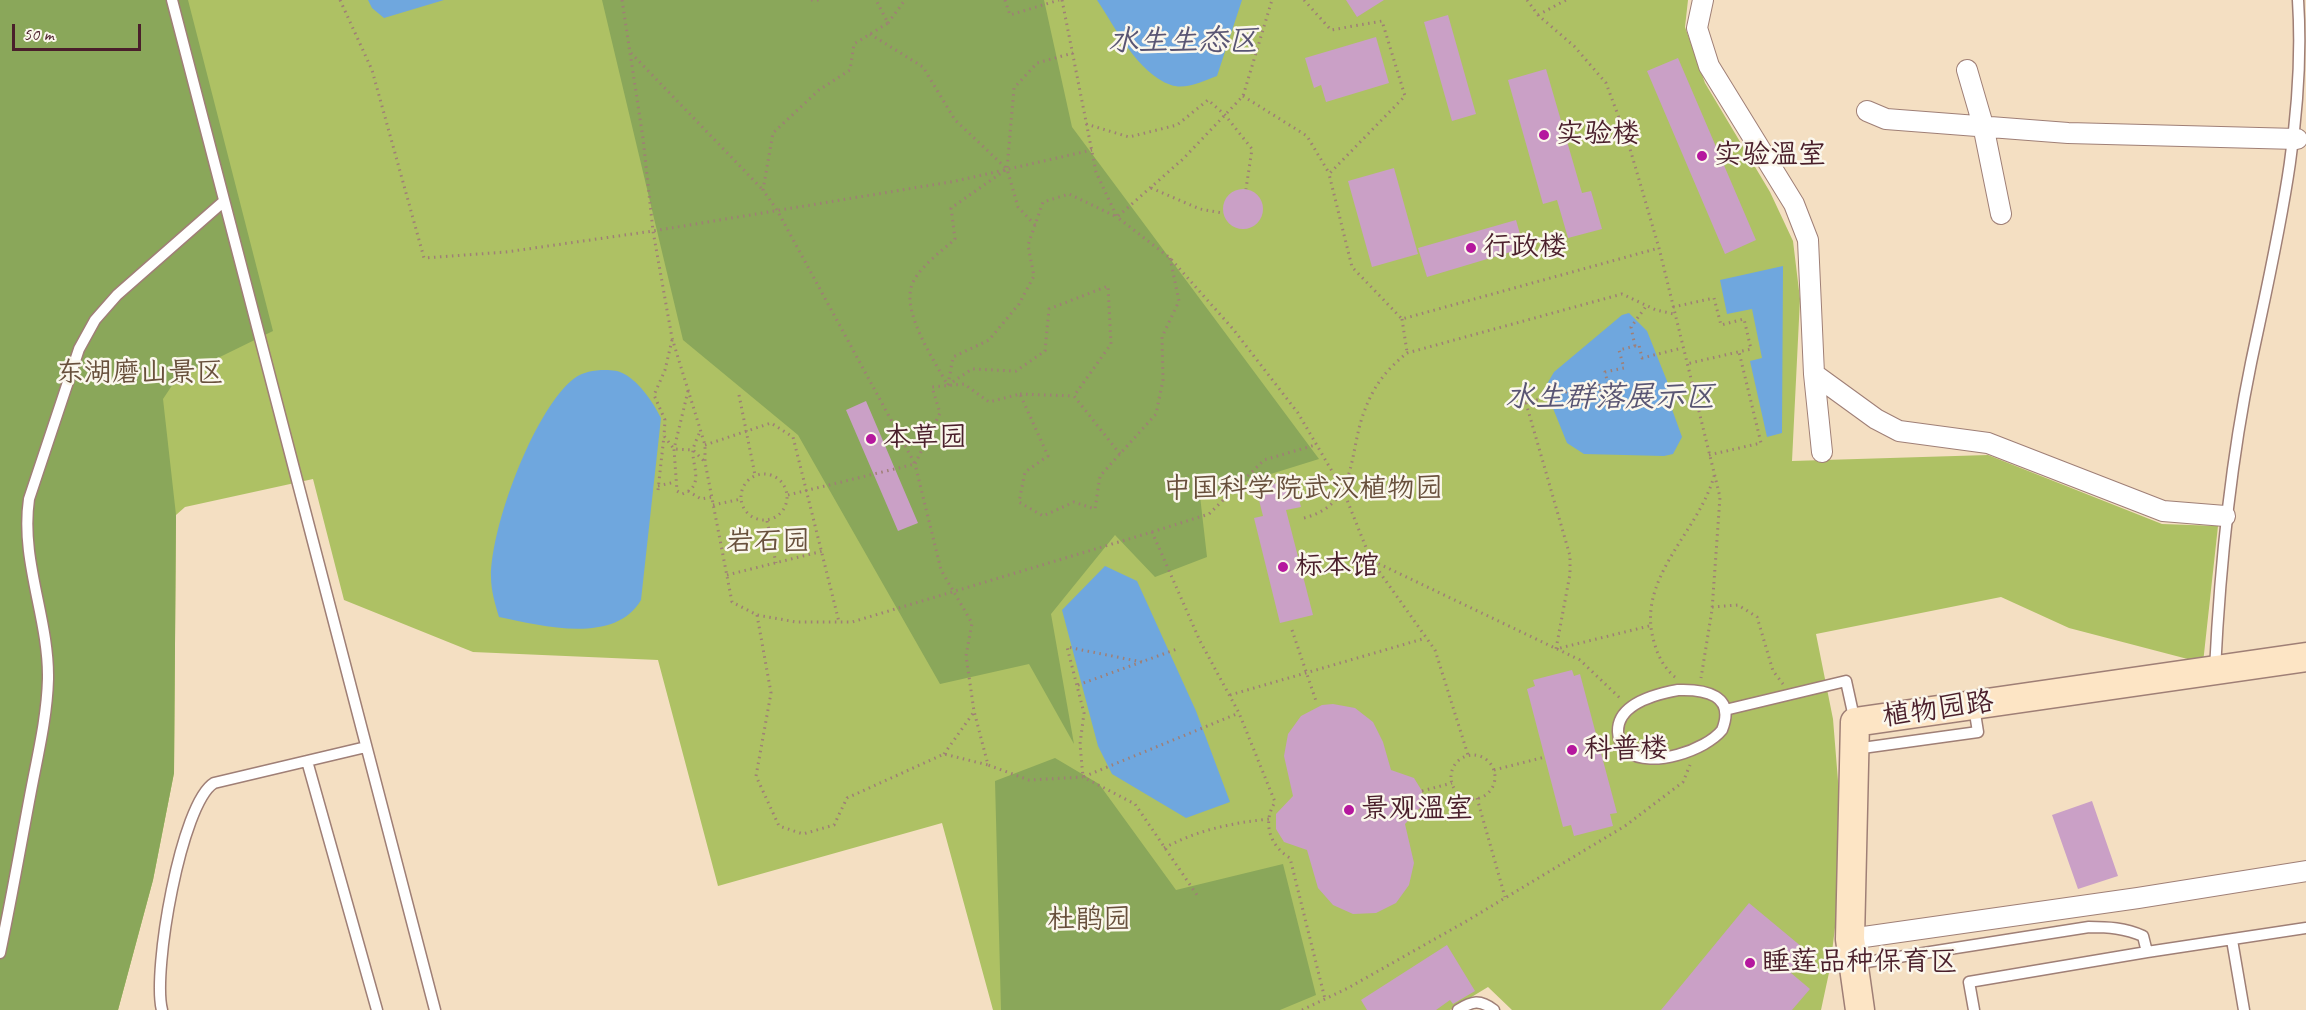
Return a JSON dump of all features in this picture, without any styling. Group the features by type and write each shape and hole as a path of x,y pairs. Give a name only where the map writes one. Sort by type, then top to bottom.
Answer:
{"street":[{"path":"1703,0 1697,28 1709,66 1794,204 1808,240 1814,374 1822,452"},
{"path":"1967,70 1983,125 2001,214"},
{"path":"1867,111 1886,119 2068,133 2296,139"},
{"path":"1814,374 1876,419 1899,431 1988,443 2163,511 2225,516"},
{"name":"植物园路","path":"1860,1010 1851,952 1855,736 1974,705 2306,657"},
{"path":"1851,952 2138,898 2306,871"}],"lane":[{"path":"172,0 435,1010"},
{"path":"2215,670 2225,516 2238,433 2289,192 2296,139 2302,50 2298,0"},
{"path":"0,953 35,770 48,679 46,639 27,545 26,524 29,499 79,350 95,320 117,295 223,202"},
{"path":"1725,710 1846,681 1855,736"},
{"path":"1690,690 1711,693 1718,698 1725,710 1725,722 1717,737 1690,751 1657,758 1637,756 1623,746 1619,738 1619,724 1631,708 1665,693 1690,690"},
{"path":"162,1010 160,979 170,893 183,844 205,788 214,783 366,747"},
{"path":"308,761 377,1010"},
{"path":"1851,952 2089,927 2118,927 2143,936 2147,952"},
{"path":"1974,1010 1970,982 2306,928"},
{"path":"2232,940 2244,1010"},
{"path":"1458,1010 1478,1001 1494,1010"}],"path":[{"path":"340,0 372,70 424,258 506,252 653,231 956,181 1092,150"},
{"path":"622,0 653,231 672,338 705,445 705,462 732,602 757,615 796,622 852,622 1209,514 1264,460 1316,444"},
{"path":"811,0 819,0"},
{"path":"876,0 888,23"},
{"path":"762,190 773,133 819,90 850,70 854,44 888,23 905,0"},
{"path":"1005,0 1010,15 1061,0 1096,172 1117,217"},
{"path":"1117,217 1150,188 1243,96 1272,0"},
{"path":"1304,0 1331,30 1382,21 1405,96 1329,174"},
{"path":"1527,0 1538,15 1574,46 1606,83 1628,142 1659,248 1719,497 1712,607 1700,688"},
{"path":"1538,15 1566,0"},
{"path":"870,34 922,67 955,120 1007,169"},
{"path":"630,51 762,190 777,210 915,464 941,570 972,624 966,656 974,711 988,765"},
{"path":"1035,225 1018,207 1007,169 1014,88 1037,63 1072,53"},
{"path":"1243,96 1307,136 1329,174 1352,267 1401,319 1407,353"},
{"path":"1086,124 1129,137 1177,125 1208,100 1225,115 1252,149 1246,189"},
{"path":"948,385 915,324 911,288 927,263 955,239 951,208 1007,169"},
{"path":"1150,188 1200,209 1222,213"},
{"path":"948,385 953,357 989,340 1019,304 1034,276 1028,245 1043,202 1069,194 1117,217 1170,258 1233,329 1298,413 1343,490 1371,560 1435,650 1468,755"},
{"path":"1401,319 1659,248"},
{"path":"1020,394 1048,456 1025,472 1019,502 1043,516 1074,502 1095,509 1100,477 1156,414 1163,380 1162,337 1179,301 1170,258"},
{"path":"948,385 972,369 1016,370 1045,351 1049,309 1108,286 1111,344 1074,396"},
{"path":"1304,518 1322,513 1335,504 1343,490 1364,412 1384,373 1407,353 1622,294 1674,314"},
{"path":"1673,307 1714,298 1721,325 1744,319 1751,349 1686,364"},
{"path":"1635,346 1631,327 1647,305"},
{"path":"672,338 665,370 654,395 665,420 658,488 675,482"},
{"path":"1556,649 1570,574 1570,556 1526,403 1599,382 1602,398 1611,396 1605,372 1624,368 1620,350 1639,345 1642,358 1682,348"},
{"path":"1709,455 1761,443 1739,352"},
{"path":"915,464 940,413 932,387 964,384 989,402 1020,394 1074,396 1120,454"},
{"path":"689,388 674,449 677,468 675,482 682,494 688,491 698,477 693,450 700,429"},
{"path":"739,395 755,475"},
{"path":"705,445 771,423 793,437 839,622"},
{"path":"663,436 674,449 693,450 705,462"},
{"path":"788,495 915,464"},
{"path":"762,473 776,477 782,482 788,495 783,511 778,516 766,520 754,519 748,514 741,500 744,485 755,475 762,473"},
{"path":"1682,680 1673,676 1659,658 1649,626 1652,600 1666,563 1709,494 1714,476"},
{"path":"688,491 701,499 712,497"},
{"path":"714,505 741,500"},
{"path":"766,520 776,563"},
{"path":"1152,532 1200,641 1239,713 1275,802 1269,812 1269,833 1279,851 1290,858 1325,999"},
{"path":"727,575 823,551"},
{"path":"1371,560 1580,660 1631,708"},
{"path":"1712,607 1738,605 1757,616 1773,671 1792,694"},
{"path":"757,615 771,693 756,776 779,825 803,834 834,825 847,798 944,754 974,711"},
{"path":"1556,649 1649,626"},
{"path":"1292,630 1316,701"},
{"path":"1230,695 1426,638"},
{"path":"1083,777 1080,744 1084,713 1067,647 1142,662"},
{"path":"1078,685 1177,649"},
{"path":"944,754 988,765 1029,780 1083,777 1239,713"},
{"path":"1468,755 1485,759 1494,770 1493,786 1489,792 1477,798 1462,796 1452,783 1452,770 1456,763 1468,755"},
{"path":"1494,770 1545,757"},
{"path":"1302,1010 1465,922 1625,826 1683,782 1691,761"},
{"path":"1083,777 1135,804 1199,898"},
{"path":"1422,791 1452,783"},
{"path":"1477,798 1505,897"},
{"path":"1164,848 1200,832 1233,822 1269,819"}],"green space":[{"name":"中国科学院武汉植物园","path":"0,0 1688,0 1685,27 1705,83 1770,192 1793,241 1800,299 1792,461 1988,455 2162,524 2218,526 2203,663 2069,628 2001,597 1816,634 1833,719 1844,855 1830,968 1821,1010 1512,1010 1488,987 1450,1010 993,1010 942,823 718,886 658,660 473,652 344,600 313,479 185,507 176,515 174,773 153,880 118,1010 0,1010"},
{"name":"东湖磨山景区","path":"0,0 188,0 273,331 177,378 163,399 176,515 174,773 153,880 118,1010 0,1010"},
{"path":"602,0 1044,0 1072,127 1319,459 1200,496 1207,557 1155,577 1115,535 1051,614 1074,744 1029,664 940,684 798,435 683,340"},
{"name":"杜鹃园","path":"1055,758 1099,784 1176,890 1283,864 1316,995 1280,1010 1001,1010 995,781"}],"water":[{"path":"368,0 444,0 384,18 372,8"},
{"name":"水生生态区","path":"1097,0 1242,0 1217,76 1194,84 1176,86 1159,79 1148,71 1128,48"},
{"path":"1783,266 1782,433 1767,437 1750,361 1762,358 1752,309 1727,314 1720,280"},
{"name":"水生群落展示区","path":"1629,313 1647,331 1667,381 1669,401 1682,437 1673,454 1664,456 1584,454 1567,443 1548,396 1547,384 1554,372 1622,315"},
{"path":"601,370 618,371 627,375 639,385 661,418 641,600 629,614 614,623 596,628 556,627 499,617 491,582 493,555 506,501 517,472 542,418 557,397 578,376"},
{"path":"1105,566 1137,581 1196,711 1230,802 1186,818 1112,774 1098,746 1062,610"}],"building":[{"path":"1346,0 1384,0 1357,17"},
{"path":"1448,15 1476,114 1452,121 1424,22"},
{"path":"1376,37 1389,83 1326,102 1321,85 1314,88 1305,58"},
{"name":"实验温室","path":"1678,58 1756,240 1725,254 1647,71"},
{"name":"实验楼","path":"1546,69 1582,193 1591,191 1602,229 1568,238 1557,200 1543,204 1508,80"},
{"path":"1394,168 1418,254 1372,267 1348,181"},
{"path":"1243,189 1251,190 1257,195 1262,201 1262,217 1257,223 1251,228 1243,229 1235,228 1229,223 1224,217 1223,209 1224,201 1229,195 1235,190"},
{"name":"行政楼","path":"1516,220 1524,248 1427,277 1418,248"},
{"name":"本草园","path":"866,401 918,523 898,531 846,410"},
{"name":"标本馆","path":"1294,479 1301,507 1286,510 1313,615 1280,623 1254,518 1263,516 1256,488"},
{"name":"科普楼","path":"1572,670 1574,676 1580,674 1617,813 1610,814 1613,826 1574,836 1571,825 1563,827 1527,689 1535,686 1533,680"},
{"name":"景观温室","path":"1333,704 1355,708 1373,722 1383,742 1391,770 1414,778 1422,791 1421,807 1405,824 1414,863 1409,885 1396,903 1376,913 1353,914 1333,905 1318,888 1307,850 1284,842 1276,829 1276,814 1293,796 1284,756 1288,734 1301,716 1322,705"},
{"path":"2092,801 2118,876 2078,889 2052,815"},
{"name":"睡莲品种保育区","path":"1749,903 1808,952 1791,973 1810,989 1792,1010 1661,1010"},
{"path":"1447,945 1475,991 1453,1004 1450,1000 1436,1010 1367,1010 1361,1000"}],"place":[{"name":"实验楼","path":"1544,135"},
{"name":"实验温室","path":"1702,156"},
{"name":"行政楼","path":"1471,248"},
{"name":"本草园","path":"871,439"},
{"name":"标本馆","path":"1283,567"},
{"name":"科普楼","path":"1572,750"},
{"name":"景观温室","path":"1349,810"},
{"name":"睡莲品种保育区","path":"1750,963"}],"park label":[{"name":"岩石园","path":"768,543"}]}
